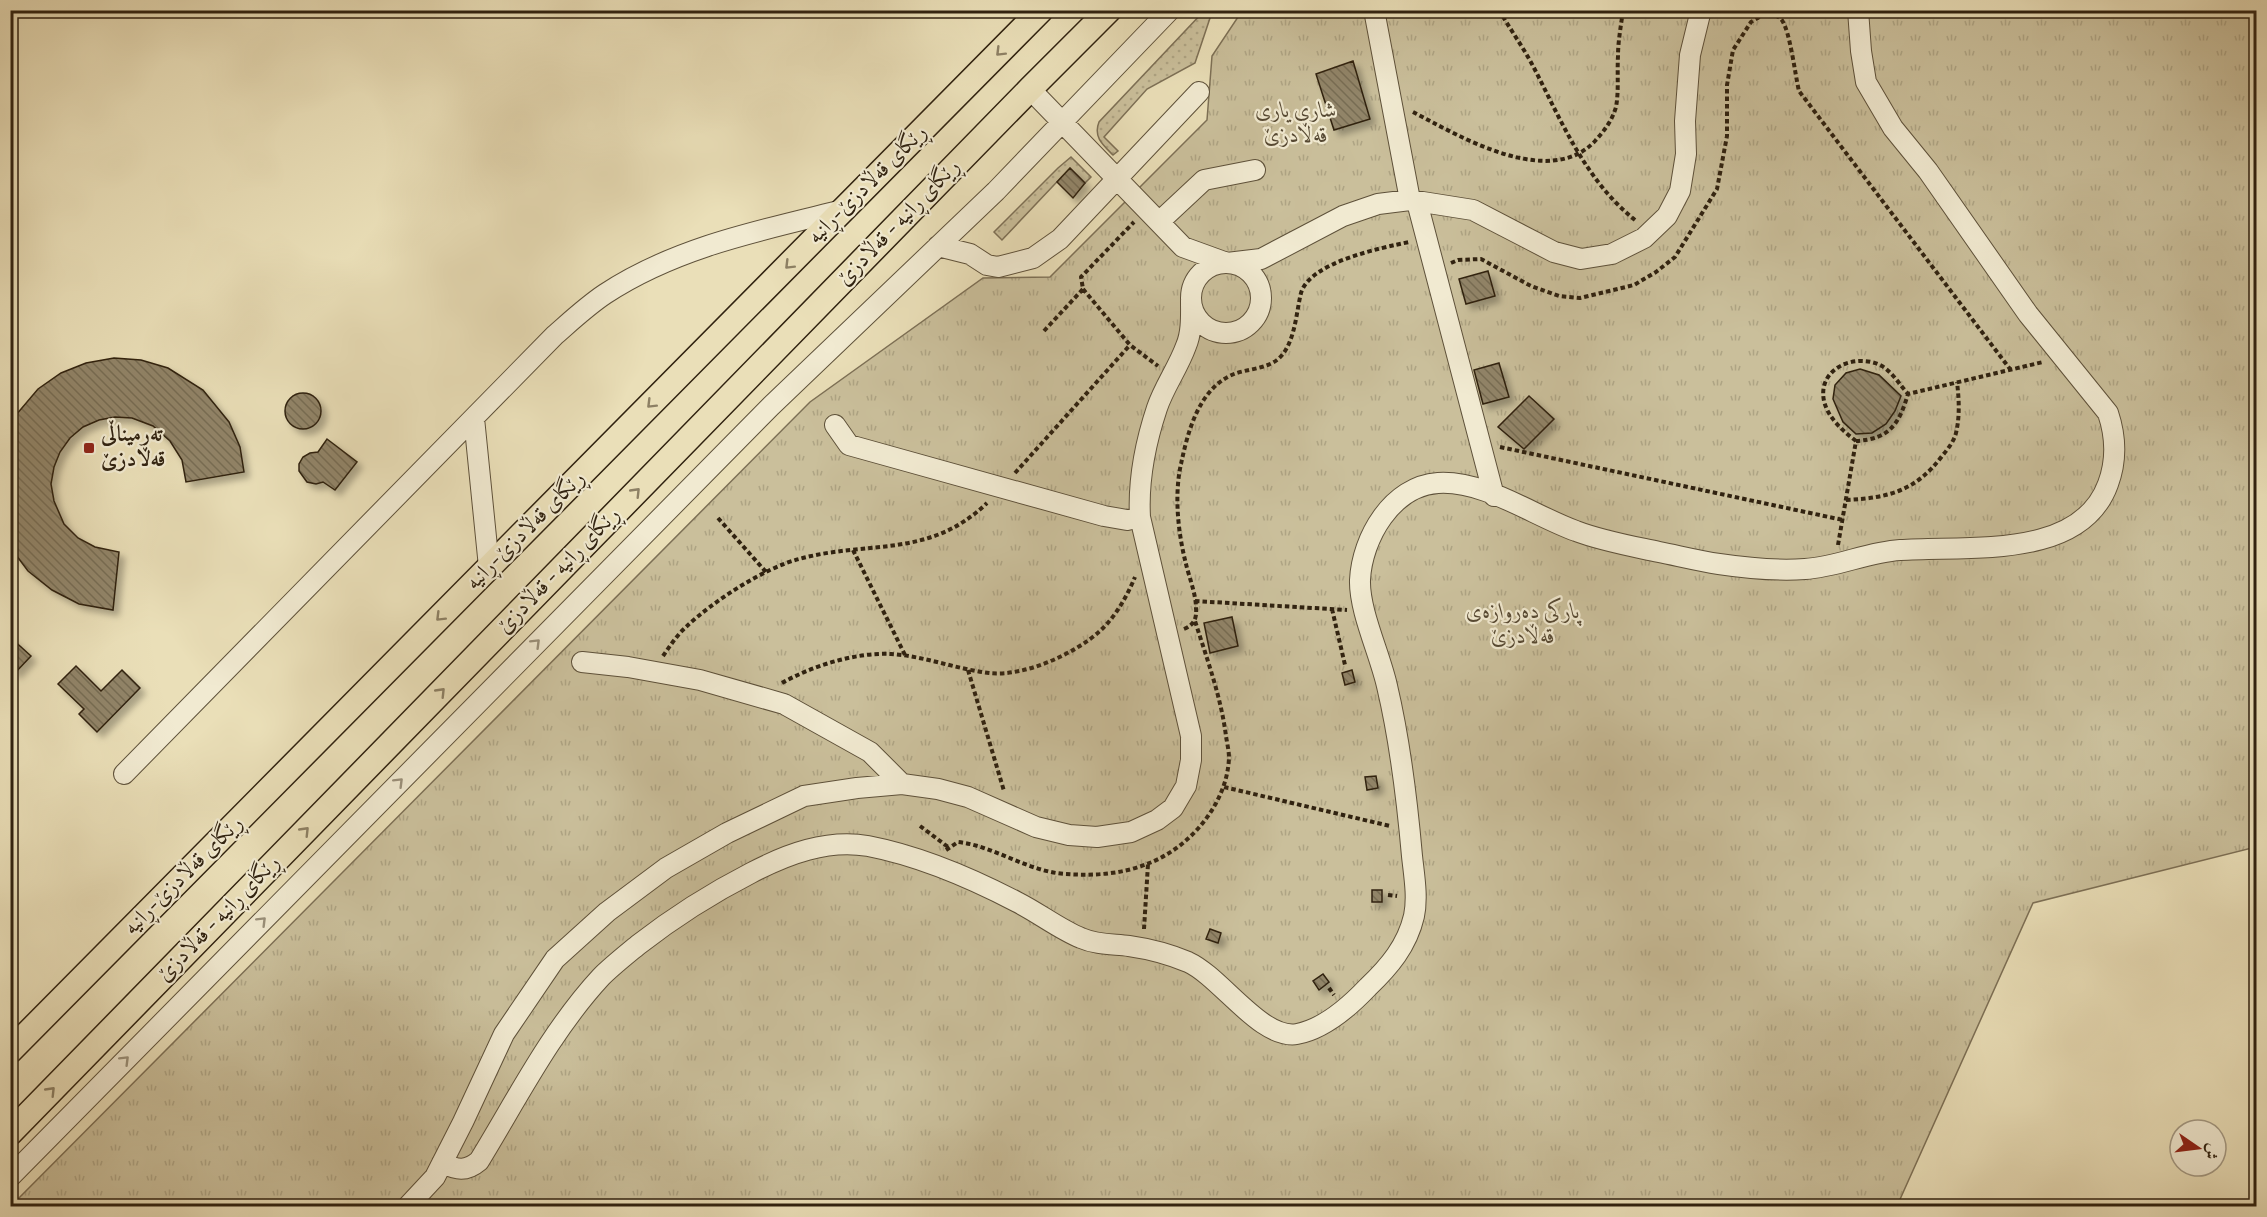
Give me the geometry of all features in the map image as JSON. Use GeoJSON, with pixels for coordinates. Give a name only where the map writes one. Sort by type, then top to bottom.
{"type":"FeatureCollection","features":[{"type":"Feature","properties":{"kind":"main road","name":"ڕێگای قەڵادزێ-ڕانیە"},"geometry":{"type":"LineString","coordinates":[[10,1051],[1041,10]]}},
{"type":"Feature","properties":{"kind":"main road","name":"ڕێگای ڕانیە - قەڵادزێ"},"geometry":{"type":"LineString","coordinates":[[10,1133],[1109,10]]}},
{"type":"Feature","properties":{"kind":"street"},"geometry":{"type":"LineString","coordinates":[[10,1177],[771,406],[996,191],[1170,10]]}},
{"type":"Feature","properties":{"kind":"street"},"geometry":{"type":"LineString","coordinates":[[1374,10],[1391,100],[1414,201],[1427,238],[1494,496]]}},
{"type":"Feature","properties":{"kind":"street"},"geometry":{"type":"LineString","coordinates":[[408,1206],[435,1177],[464,1122],[504,1034],[555,960],[606,912],[666,868],[727,834],[804,796],[902,784],[938,789],[968,797],[1036,827],[1069,835],[1097,837],[1131,832],[1157,820],[1173,808],[1186,786],[1191,760],[1191,736],[1140,517],[1139,489],[1144,454],[1157,407],[1189,334],[1192,295],[1197,279],[1215,264],[1261,259],[1343,216],[1377,204],[1414,201],[1473,210],[1554,252],[1581,259],[1612,254],[1644,238],[1667,216],[1680,191],[1686,154],[1685,121],[1690,55],[1701,10]]}},
{"type":"Feature","properties":{"kind":"street"},"geometry":{"type":"LineString","coordinates":[[442,1163],[462,1170],[471,1168],[479,1161],[538,1062],[575,1010],[603,975],[632,950],[681,912],[715,891],[770,863],[820,846],[865,845],[913,858],[968,877],[1024,905],[1075,936],[1094,943],[1161,952],[1196,965],[1269,1028],[1291,1036],[1328,1021],[1354,1002],[1396,958],[1408,934],[1415,911],[1406,788],[1386,680],[1359,588],[1367,543],[1380,519],[1409,491],[1436,483],[1467,486],[1573,531],[1617,543],[1720,564],[1807,569],[1894,550],[2009,545],[2041,540],[2086,519],[2099,505],[2108,486],[2114,460],[2114,432],[2108,413],[2028,315],[1928,171],[1893,128],[1866,82],[1858,10]]}},
{"type":"Feature","properties":{"kind":"street"},"geometry":{"type":"LineString","coordinates":[[1030,89],[1184,247],[1227,263],[1239,265],[1257,279],[1261,290]]}},
{"type":"Feature","properties":{"kind":"street"},"geometry":{"type":"LineString","coordinates":[[938,246],[970,254],[987,265],[998,267],[1033,258],[1060,239],[1199,92]]}},
{"type":"Feature","properties":{"kind":"street"},"geometry":{"type":"LineString","coordinates":[[1159,222],[1204,180],[1255,170]]}},
{"type":"Feature","properties":{"kind":"street"},"geometry":{"type":"LineString","coordinates":[[124,774],[555,335],[581,313],[640,274],[719,242],[843,210]]}},
{"type":"Feature","properties":{"kind":"street"},"geometry":{"type":"LineString","coordinates":[[1184,247],[1190,265],[1194,312],[1209,328],[1231,333]]}},
{"type":"Feature","properties":{"kind":"street"},"geometry":{"type":"LineString","coordinates":[[1180,359],[1211,339],[1242,330],[1251,323],[1258,314],[1264,277],[1275,253]]}},
{"type":"Feature","properties":{"kind":"street"},"geometry":{"type":"LineString","coordinates":[[474,418],[489,567]]}},
{"type":"Feature","properties":{"kind":"street"},"geometry":{"type":"LineString","coordinates":[[835,425],[849,445],[1104,516],[1127,520],[1140,517]]}},
{"type":"Feature","properties":{"kind":"street"},"geometry":{"type":"LineString","coordinates":[[582,662],[653,671],[700,680],[784,704],[870,752],[902,784]]}},
{"type":"Feature","properties":{"kind":"path"},"geometry":{"type":"LineString","coordinates":[[1499,10],[1532,64],[1578,154],[1617,206],[1635,220]]}},
{"type":"Feature","properties":{"kind":"path"},"geometry":{"type":"LineString","coordinates":[[1391,100],[1485,149],[1510,156],[1545,160],[1566,159],[1586,151],[1606,129],[1616,107],[1618,54],[1623,10]]}},
{"type":"Feature","properties":{"kind":"path"},"geometry":{"type":"LineString","coordinates":[[1435,269],[1458,260],[1481,259],[1531,286],[1559,296],[1580,298],[1634,285],[1656,272],[1675,257],[1717,189],[1727,136],[1727,85],[1733,51],[1751,22],[1768,12],[1781,20],[1790,39],[1793,69],[1799,91],[2010,369]]}},
{"type":"Feature","properties":{"kind":"path"},"geometry":{"type":"LineString","coordinates":[[1134,222],[1081,277],[1083,289],[1130,345],[1159,366]]}},
{"type":"Feature","properties":{"kind":"path"},"geometry":{"type":"LineString","coordinates":[[944,855],[948,847],[958,842],[971,843],[1025,865],[1064,874],[1119,872],[1148,864],[1179,846],[1205,823],[1224,787],[1229,757],[1223,712],[1195,621],[1197,607],[1183,553],[1178,510],[1180,467],[1196,413],[1210,389],[1218,381],[1278,360],[1290,341],[1297,322],[1302,292],[1306,284],[1322,272],[1354,255],[1427,238]]}},
{"type":"Feature","properties":{"kind":"path"},"geometry":{"type":"LineString","coordinates":[[1044,331],[1083,289]]}},
{"type":"Feature","properties":{"kind":"path"},"geometry":{"type":"LineString","coordinates":[[653,671],[685,627],[733,591],[766,572],[798,559],[853,550],[894,547],[931,538],[957,527],[979,511],[1002,488],[1130,345]]}},
{"type":"Feature","properties":{"kind":"path"},"geometry":{"type":"LineString","coordinates":[[1908,394],[2050,360]]}},
{"type":"Feature","properties":{"kind":"path"},"geometry":{"type":"LineString","coordinates":[[1870,361],[1884,368],[1908,394],[1902,414],[1884,435],[1868,440],[1856,441],[1840,428],[1831,417],[1824,401],[1824,387],[1833,371],[1847,362],[1870,361]]}},
{"type":"Feature","properties":{"kind":"path"},"geometry":{"type":"LineString","coordinates":[[1846,500],[1872,499],[1896,493],[1919,482],[1935,466],[1956,434],[1959,405],[1957,382]]}},
{"type":"Feature","properties":{"kind":"path"},"geometry":{"type":"LineString","coordinates":[[1837,552],[1856,441]]}},
{"type":"Feature","properties":{"kind":"path"},"geometry":{"type":"LineString","coordinates":[[1480,443],[1843,520]]}},
{"type":"Feature","properties":{"kind":"path"},"geometry":{"type":"LineString","coordinates":[[718,518],[766,572]]}},
{"type":"Feature","properties":{"kind":"path"},"geometry":{"type":"LineString","coordinates":[[853,550],[905,656]]}},
{"type":"Feature","properties":{"kind":"path"},"geometry":{"type":"LineString","coordinates":[[762,697],[777,685],[802,672],[830,663],[867,656],[888,654],[905,656],[968,670],[1010,674],[1037,666],[1083,644],[1102,629],[1126,597],[1136,573]]}},
{"type":"Feature","properties":{"kind":"path"},"geometry":{"type":"LineString","coordinates":[[1195,601],[1354,610]]}},
{"type":"Feature","properties":{"kind":"path"},"geometry":{"type":"LineString","coordinates":[[1332,609],[1345,666]]}},
{"type":"Feature","properties":{"kind":"path"},"geometry":{"type":"LineString","coordinates":[[1180,630],[1189,627],[1195,621]]}},
{"type":"Feature","properties":{"kind":"path"},"geometry":{"type":"LineString","coordinates":[[968,670],[1005,795]]}},
{"type":"Feature","properties":{"kind":"path"},"geometry":{"type":"LineString","coordinates":[[1224,787],[1398,828]]}},
{"type":"Feature","properties":{"kind":"path"},"geometry":{"type":"LineString","coordinates":[[920,826],[948,847]]}},
{"type":"Feature","properties":{"kind":"path"},"geometry":{"type":"LineString","coordinates":[[1143,937],[1148,864]]}},
{"type":"Feature","properties":{"kind":"green space"},"geometry":{"type":"Polygon","coordinates":[[[1204,11],[1211,15],[1195,63],[1147,89],[1104,137],[1118,151],[1113,155],[1098,136],[1099,122],[1204,11]]]}},
{"type":"Feature","properties":{"kind":"green space","name":"پارکی دەروازەی قەڵادزێ"},"geometry":{"type":"Polygon","coordinates":[[[1242,11],[2256,11],[2256,847],[2033,903],[1897,1206],[11,1206],[810,402],[983,278],[1050,277],[1207,120],[1212,56],[1242,11]]]}},
{"type":"Feature","properties":{"kind":"green space"},"geometry":{"type":"Polygon","coordinates":[[[1071,157],[1091,177],[1085,183],[1070,168],[1002,240],[994,232],[1071,157]]]}},
{"type":"Feature","properties":{"kind":"building"},"geometry":{"type":"Polygon","coordinates":[[[1353,61],[1370,119],[1334,130],[1316,74],[1353,61]]]}},
{"type":"Feature","properties":{"kind":"building"},"geometry":{"type":"Polygon","coordinates":[[[1070,168],[1085,183],[1073,198],[1057,182],[1070,168]]]}},
{"type":"Feature","properties":{"kind":"building"},"geometry":{"type":"Polygon","coordinates":[[[1488,271],[1495,296],[1466,304],[1459,279],[1488,271]]]}},
{"type":"Feature","properties":{"kind":"building"},"geometry":{"type":"Polygon","coordinates":[[[114,358],[141,360],[168,368],[203,390],[229,422],[240,447],[244,472],[186,482],[182,460],[170,441],[153,426],[132,418],[115,417],[99,420],[83,427],[70,438],[60,452],[54,467],[51,484],[54,501],[64,524],[78,538],[95,547],[119,552],[113,610],[79,604],[52,590],[28,571],[10,547],[10,422],[38,389],[61,373],[86,363],[114,358]]]}},
{"type":"Feature","properties":{"kind":"building"},"geometry":{"type":"Polygon","coordinates":[[[1499,363],[1509,397],[1483,404],[1474,370],[1499,363]]]}},
{"type":"Feature","properties":{"kind":"building"},"geometry":{"type":"Polygon","coordinates":[[[1860,369],[1879,375],[1901,396],[1886,424],[1872,433],[1856,434],[1843,422],[1833,399],[1835,385],[1846,373],[1860,369]]]}},
{"type":"Feature","properties":{"kind":"building"},"geometry":{"type":"Polygon","coordinates":[[[303,393],[316,398],[321,411],[316,424],[303,429],[290,424],[285,411],[290,398],[303,393]]]}},
{"type":"Feature","properties":{"kind":"building"},"geometry":{"type":"Polygon","coordinates":[[[1529,396],[1554,419],[1524,449],[1498,427],[1529,396]]]}},
{"type":"Feature","properties":{"kind":"building"},"geometry":{"type":"Polygon","coordinates":[[[327,439],[357,462],[335,490],[323,482],[316,484],[307,482],[299,471],[299,464],[303,457],[318,452],[327,439]]]}},
{"type":"Feature","properties":{"kind":"building"},"geometry":{"type":"Polygon","coordinates":[[[1232,617],[1238,646],[1210,653],[1204,623],[1232,617]]]}},
{"type":"Feature","properties":{"kind":"building"},"geometry":{"type":"Polygon","coordinates":[[[10,637],[31,656],[15,673],[10,668],[10,637]]]}},
{"type":"Feature","properties":{"kind":"building"},"geometry":{"type":"Polygon","coordinates":[[[76,666],[101,691],[122,670],[140,688],[97,732],[79,714],[84,709],[58,684],[76,666]]]}},
{"type":"Feature","properties":{"kind":"building"},"geometry":{"type":"Polygon","coordinates":[[[1352,670],[1355,682],[1345,685],[1342,673],[1352,670]]]}},
{"type":"Feature","properties":{"kind":"building"},"geometry":{"type":"Polygon","coordinates":[[[1376,776],[1378,788],[1367,790],[1365,777],[1376,776]]]}},
{"type":"Feature","properties":{"kind":"building"},"geometry":{"type":"Polygon","coordinates":[[[1372,890],[1382,890],[1382,902],[1372,902],[1372,890]]]}},
{"type":"Feature","properties":{"kind":"building"},"geometry":{"type":"Polygon","coordinates":[[[1210,929],[1221,933],[1218,943],[1206,939],[1210,929]]]}},
{"type":"Feature","properties":{"kind":"building"},"geometry":{"type":"Polygon","coordinates":[[[1323,974],[1329,982],[1319,990],[1313,981],[1323,974]]]}},
{"type":"Feature","properties":{"kind":"place","name":"تەرمیناڵی قەڵادزێ"},"geometry":{"type":"Point","coordinates":[89,448]}},
{"type":"Feature","properties":{"kind":"park label","name":"شاری یاری قەڵادزێ"},"geometry":{"type":"Point","coordinates":[1296,124]}}]}
